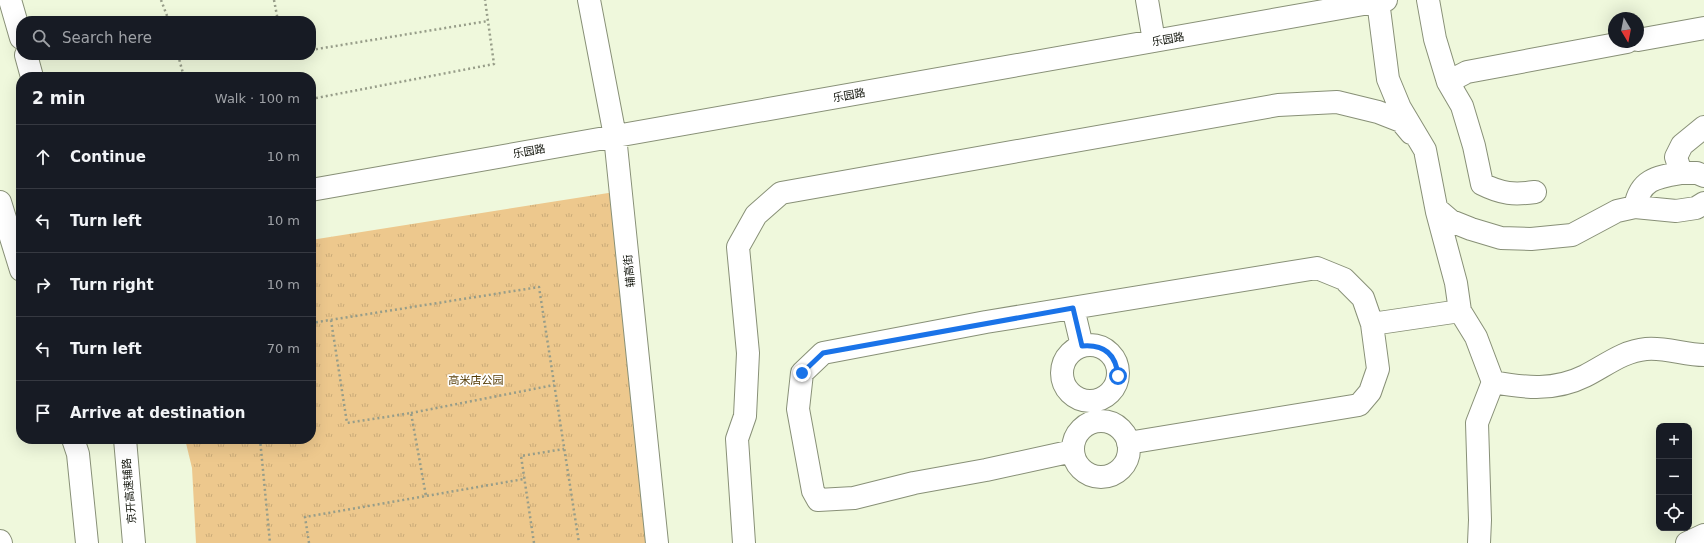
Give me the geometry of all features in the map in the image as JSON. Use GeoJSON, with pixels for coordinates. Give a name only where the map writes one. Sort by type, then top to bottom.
{"type":"FeatureCollection","features":[{"type":"Feature","properties":{"kind":"main road"},"geometry":{"type":"LineString","coordinates":[[10,0],[16,21]]}},
{"type":"Feature","properties":{"kind":"main road","name":"辅高街"},"geometry":{"type":"LineString","coordinates":[[589,0],[615,136],[657,543]]}},
{"type":"Feature","properties":{"kind":"main road"},"geometry":{"type":"LineString","coordinates":[[1147,0],[1154,41]]}},
{"type":"Feature","properties":{"kind":"main road"},"geometry":{"type":"LineString","coordinates":[[1428,0],[1435,39],[1448,82],[1462,106],[1474,146],[1482,184],[1497,192],[1519,194],[1535,192]]}},
{"type":"Feature","properties":{"kind":"main road"},"geometry":{"type":"LineString","coordinates":[[1382,1],[1388,80],[1400,108],[1425,150],[1437,208],[1456,283],[1460,310],[1476,337],[1493,382],[1477,423],[1480,520],[1479,543]]}},
{"type":"Feature","properties":{"kind":"main road","name":"乐园路"},"geometry":{"type":"LineString","coordinates":[[316,189],[1382,1]]}},
{"type":"Feature","properties":{"kind":"main road"},"geometry":{"type":"LineString","coordinates":[[1644,39],[1704,28]]}},
{"type":"Feature","properties":{"kind":"main road"},"geometry":{"type":"LineString","coordinates":[[1448,82],[1467,72],[1608,46]]}},
{"type":"Feature","properties":{"kind":"main road"},"geometry":{"type":"LineString","coordinates":[[27,60],[31,72]]}},
{"type":"Feature","properties":{"kind":"main road"},"geometry":{"type":"LineString","coordinates":[[744,543],[737,439],[745,416],[748,353],[738,247],[756,214],[780,193],[1278,105],[1337,102],[1378,112],[1401,121],[1425,150]]}},
{"type":"Feature","properties":{"kind":"main road"},"geometry":{"type":"LineString","coordinates":[[1681,174],[1676,157],[1682,145],[1704,127]]}},
{"type":"Feature","properties":{"kind":"main road"},"geometry":{"type":"LineString","coordinates":[[1635,207],[1637,195],[1644,185],[1654,178],[1697,173],[1704,176]]}},
{"type":"Feature","properties":{"kind":"main road"},"geometry":{"type":"LineString","coordinates":[[0,202],[16,254]]}},
{"type":"Feature","properties":{"kind":"main road"},"geometry":{"type":"LineString","coordinates":[[1437,208],[1451,221],[1471,229],[1501,238],[1531,239],[1572,235],[1617,211],[1639,206],[1676,211],[1696,208],[1704,203]]}},
{"type":"Feature","properties":{"kind":"main road"},"geometry":{"type":"LineString","coordinates":[[1073,451],[986,470],[914,483],[854,498],[818,500],[813,491],[798,409],[802,373],[823,353],[1073,308],[1317,268],[1344,279],[1363,298],[1372,324],[1378,370],[1370,392],[1359,405],[1128,443]]}},
{"type":"Feature","properties":{"kind":"main road"},"geometry":{"type":"LineString","coordinates":[[1073,308],[1082,346]]}},
{"type":"Feature","properties":{"kind":"main road"},"geometry":{"type":"LineString","coordinates":[[1372,324],[1460,310]]}},
{"type":"Feature","properties":{"kind":"main road"},"geometry":{"type":"LineString","coordinates":[[1082,346],[1073,351],[1066,358],[1062,366],[1064,385],[1069,392],[1077,398],[1085,401],[1097,411],[1112,423],[1119,428],[1125,434],[1128,443],[1129,452],[1124,464],[1115,473],[1106,477],[1097,477],[1088,474],[1080,468],[1075,460],[1073,451],[1074,442],[1078,433],[1089,424],[1097,411],[1103,398],[1111,392],[1116,384],[1118,376],[1117,367],[1114,359],[1108,352],[1100,347],[1091,345],[1082,346]]}},
{"type":"Feature","properties":{"kind":"main road"},"geometry":{"type":"LineString","coordinates":[[1493,382],[1520,387],[1563,384],[1585,376],[1624,355],[1646,349],[1704,355]]}},
{"type":"Feature","properties":{"kind":"main road"},"geometry":{"type":"LineString","coordinates":[[75,444],[78,454],[87,543]]}},
{"type":"Feature","properties":{"kind":"main road","name":"京开高速辅路"},"geometry":{"type":"LineString","coordinates":[[125,444],[134,543]]}},
{"type":"Feature","properties":{"kind":"main road"},"geometry":{"type":"LineString","coordinates":[[1687,543],[1704,535]]}},
{"type":"Feature","properties":{"kind":"path"},"geometry":{"type":"LineString","coordinates":[[161,0],[167,16]]}},
{"type":"Feature","properties":{"kind":"path"},"geometry":{"type":"LineString","coordinates":[[274,0],[277,16]]}},
{"type":"Feature","properties":{"kind":"path"},"geometry":{"type":"LineString","coordinates":[[316,98],[494,64],[485,0]]}},
{"type":"Feature","properties":{"kind":"path"},"geometry":{"type":"LineString","coordinates":[[316,49],[488,21]]}},
{"type":"Feature","properties":{"kind":"path"},"geometry":{"type":"LineString","coordinates":[[179,60],[183,72]]}},
{"type":"Feature","properties":{"kind":"path"},"geometry":{"type":"LineString","coordinates":[[316,322],[539,287],[579,543]]}},
{"type":"Feature","properties":{"kind":"path"},"geometry":{"type":"LineString","coordinates":[[331,320],[347,423],[554,385]]}},
{"type":"Feature","properties":{"kind":"path"},"geometry":{"type":"LineString","coordinates":[[411,412],[426,496]]}},
{"type":"Feature","properties":{"kind":"path"},"geometry":{"type":"LineString","coordinates":[[260,444],[270,543]]}},
{"type":"Feature","properties":{"kind":"path"},"geometry":{"type":"LineString","coordinates":[[534,543],[521,456],[564,449]]}},
{"type":"Feature","properties":{"kind":"path"},"geometry":{"type":"LineString","coordinates":[[309,543],[305,517],[524,479]]}},
{"type":"Feature","properties":{"kind":"green space","name":"高米店公园"},"geometry":{"type":"Polygon","coordinates":[[[621,191],[657,543],[196,543],[192,468],[186,444],[316,444],[316,239],[621,191]]]}},
{"type":"Feature","properties":{"kind":"route"},"geometry":{"type":"LineString","coordinates":[[802,373],[823,353],[986,322],[1073,308],[1082,346],[1091,345],[1100,347],[1108,352],[1114,359],[1118,376]]}}]}
